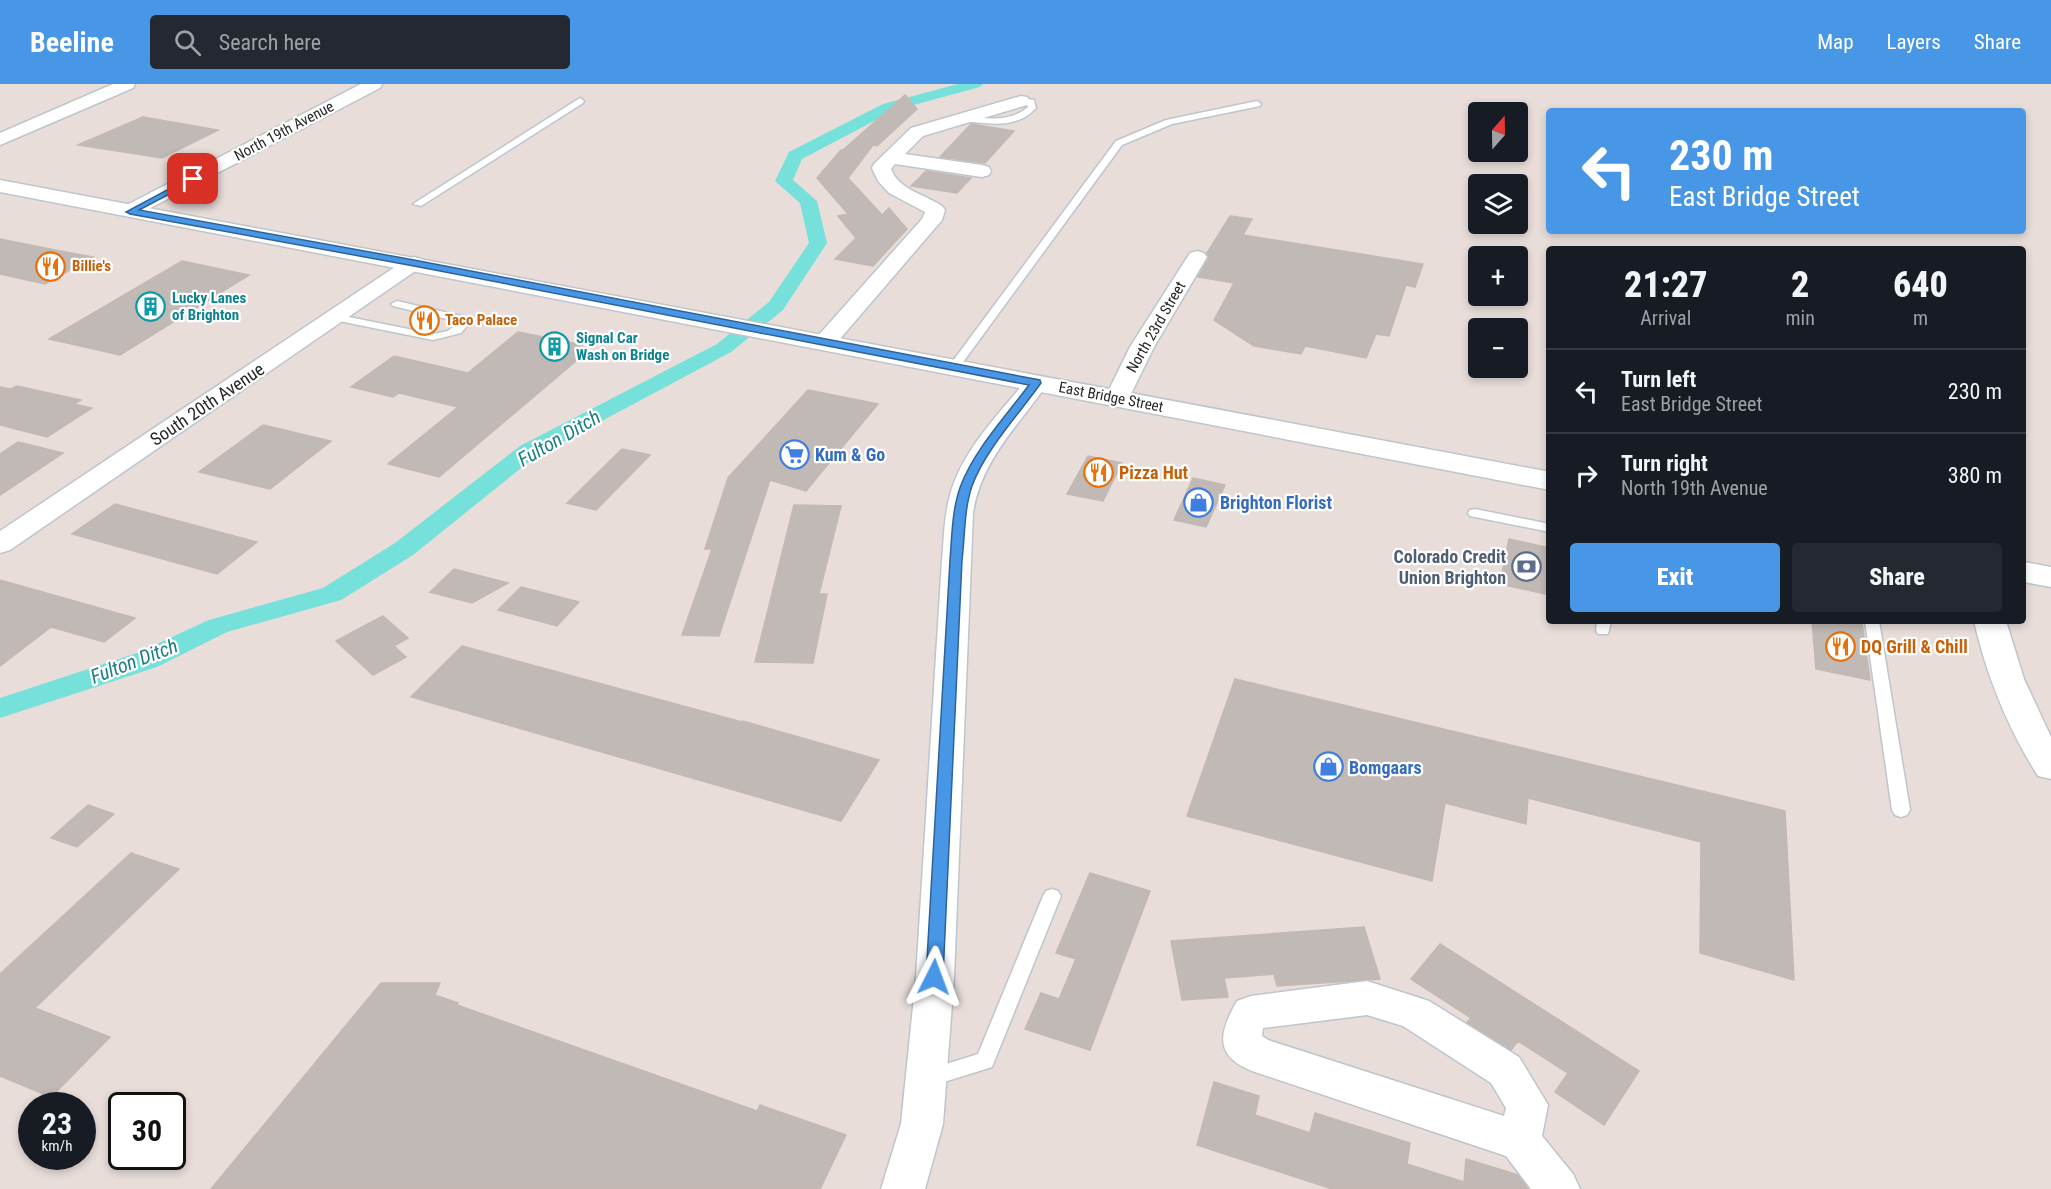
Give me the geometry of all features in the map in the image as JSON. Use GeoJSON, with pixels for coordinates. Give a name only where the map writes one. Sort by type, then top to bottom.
{"type":"FeatureCollection","features":[{"type":"Feature","properties":{"kind":"main road","name":"East Bridge Street"},"geometry":{"type":"LineString","coordinates":[[0,186],[1546,480]]}},
{"type":"Feature","properties":{"kind":"main road"},"geometry":{"type":"LineString","coordinates":[[2026,572],[2051,578]]}},
{"type":"Feature","properties":{"kind":"main road"},"geometry":{"type":"LineString","coordinates":[[1991,624],[2007,684],[2021,715],[2051,766]]}},
{"type":"Feature","properties":{"kind":"street"},"geometry":{"type":"LineString","coordinates":[[0,140],[127,84]]}},
{"type":"Feature","properties":{"kind":"street","name":"North 19th Avenue"},"geometry":{"type":"LineString","coordinates":[[130,212],[374,84]]}},
{"type":"Feature","properties":{"kind":"street"},"geometry":{"type":"LineString","coordinates":[[825,342],[932,220],[935,210],[925,202],[897,191],[884,180],[881,168],[917,132],[1021,101]]}},
{"type":"Feature","properties":{"kind":"street"},"geometry":{"type":"LineString","coordinates":[[892,158],[982,171]]}},
{"type":"Feature","properties":{"kind":"street","name":"North 23rd Street"},"geometry":{"type":"LineString","coordinates":[[1117,398],[1142,347],[1197,257]]}},
{"type":"Feature","properties":{"kind":"street","name":"South 20th Avenue"},"geometry":{"type":"LineString","coordinates":[[0,544],[414,263]]}},
{"type":"Feature","properties":{"kind":"street"},"geometry":{"type":"LineString","coordinates":[[903,1189],[922,1124],[926,1079],[934,977],[956,560],[961,509],[966,487],[977,464],[1036,383]]}},
{"type":"Feature","properties":{"kind":"street"},"geometry":{"type":"LineString","coordinates":[[1520,1141],[1527,1105],[1505,1070],[1415,1013],[1367,998],[1251,1013],[1243,1027],[1242,1043],[1255,1054],[1396,1098],[1520,1141],[1558,1189]]}},
{"type":"Feature","properties":{"kind":"lane"},"geometry":{"type":"LineString","coordinates":[[418,204],[580,101]]}},
{"type":"Feature","properties":{"kind":"lane"},"geometry":{"type":"LineString","coordinates":[[954,367],[1119,143],[1170,120],[1257,104]]}},
{"type":"Feature","properties":{"kind":"lane"},"geometry":{"type":"LineString","coordinates":[[334,317],[433,337],[443,337],[454,333],[465,324],[466,320],[397,304]]}},
{"type":"Feature","properties":{"kind":"lane"},"geometry":{"type":"LineString","coordinates":[[1475,513],[1546,527]]}},
{"type":"Feature","properties":{"kind":"lane"},"geometry":{"type":"LineString","coordinates":[[1872,624],[1901,810]]}},
{"type":"Feature","properties":{"kind":"lane"},"geometry":{"type":"LineString","coordinates":[[926,1079],[985,1061],[1052,896]]}},
{"type":"Feature","properties":{"kind":"building"},"geometry":{"type":"Polygon","coordinates":[[[905,95],[917,109],[877,146],[873,145],[848,178],[882,215],[889,208],[907,229],[873,266],[835,259],[856,238],[838,216],[848,214],[817,178],[841,150],[905,95]]]}},
{"type":"Feature","properties":{"kind":"building"},"geometry":{"type":"Polygon","coordinates":[[[143,117],[218,130],[162,158],[78,145],[143,117]]]}},
{"type":"Feature","properties":{"kind":"building"},"geometry":{"type":"Polygon","coordinates":[[[971,124],[1014,131],[985,163],[940,157],[971,124]]]}},
{"type":"Feature","properties":{"kind":"building"},"geometry":{"type":"Polygon","coordinates":[[[926,171],[971,178],[957,193],[911,186],[926,171]]]}},
{"type":"Feature","properties":{"kind":"building"},"geometry":{"type":"Polygon","coordinates":[[[1230,216],[1252,219],[1243,235],[1423,264],[1415,287],[1406,285],[1389,336],[1376,334],[1366,358],[1305,346],[1301,354],[1254,346],[1214,320],[1234,283],[1198,277],[1209,258],[1207,253],[1230,216]]]}},
{"type":"Feature","properties":{"kind":"building"},"geometry":{"type":"Polygon","coordinates":[[[0,239],[93,257],[45,284],[0,274],[0,239]]]}},
{"type":"Feature","properties":{"kind":"building","name":"Lucky Lanes of Brighton"},"geometry":{"type":"Polygon","coordinates":[[[182,261],[249,275],[120,355],[49,339],[182,261]]]}},
{"type":"Feature","properties":{"kind":"building"},"geometry":{"type":"Polygon","coordinates":[[[518,332],[583,345],[574,354],[583,355],[439,477],[388,464],[458,407],[399,393],[393,397],[351,387],[394,356],[468,373],[518,332]]]}},
{"type":"Feature","properties":{"kind":"building"},"geometry":{"type":"Polygon","coordinates":[[[17,386],[81,400],[74,404],[92,408],[47,437],[0,425],[0,387],[11,389],[17,386]]]}},
{"type":"Feature","properties":{"kind":"building"},"geometry":{"type":"Polygon","coordinates":[[[808,390],[878,404],[806,491],[770,480],[719,636],[682,635],[712,549],[705,549],[728,478],[808,390]]]}},
{"type":"Feature","properties":{"kind":"building"},"geometry":{"type":"Polygon","coordinates":[[[263,425],[331,441],[270,489],[199,472],[263,425]]]}},
{"type":"Feature","properties":{"kind":"building"},"geometry":{"type":"Polygon","coordinates":[[[18,442],[63,453],[0,495],[0,454],[18,442]]]}},
{"type":"Feature","properties":{"kind":"building"},"geometry":{"type":"Polygon","coordinates":[[[622,449],[650,455],[596,510],[567,503],[622,449]]]}},
{"type":"Feature","properties":{"kind":"building","name":"Pizza Hut"},"geometry":{"type":"Polygon","coordinates":[[[1088,456],[1122,463],[1103,501],[1067,494],[1088,456]]]}},
{"type":"Feature","properties":{"kind":"building","name":"Brighton Florist"},"geometry":{"type":"Polygon","coordinates":[[[1193,478],[1225,485],[1206,527],[1174,520],[1193,478]]]}},
{"type":"Feature","properties":{"kind":"building"},"geometry":{"type":"Polygon","coordinates":[[[115,504],[257,542],[217,574],[72,534],[115,504]]]}},
{"type":"Feature","properties":{"kind":"building"},"geometry":{"type":"Polygon","coordinates":[[[794,505],[841,506],[819,594],[827,594],[813,663],[755,662],[794,505]]]}},
{"type":"Feature","properties":{"kind":"building","name":"Colorado Credit Union Brighton"},"geometry":{"type":"Polygon","coordinates":[[[1509,539],[1546,547],[1546,594],[1500,584],[1509,539]]]}},
{"type":"Feature","properties":{"kind":"building"},"geometry":{"type":"Polygon","coordinates":[[[454,569],[508,583],[472,603],[430,592],[454,569]]]}},
{"type":"Feature","properties":{"kind":"building"},"geometry":{"type":"Polygon","coordinates":[[[0,580],[135,618],[104,642],[51,627],[0,666],[0,580]]]}},
{"type":"Feature","properties":{"kind":"building"},"geometry":{"type":"Polygon","coordinates":[[[521,587],[579,602],[557,626],[498,610],[521,587]]]}},
{"type":"Feature","properties":{"kind":"building"},"geometry":{"type":"Polygon","coordinates":[[[383,616],[408,638],[394,646],[406,657],[373,675],[336,641],[383,616]]]}},
{"type":"Feature","properties":{"kind":"building","name":"DQ Grill & Chill"},"geometry":{"type":"Polygon","coordinates":[[[1812,624],[1862,624],[1870,680],[1816,669],[1812,624]]]}},
{"type":"Feature","properties":{"kind":"building"},"geometry":{"type":"Polygon","coordinates":[[[462,646],[879,760],[841,821],[411,697],[462,646]]]}},
{"type":"Feature","properties":{"kind":"building"},"geometry":{"type":"Polygon","coordinates":[[[1235,679],[1785,811],[1794,980],[1700,953],[1701,842],[1528,798],[1526,824],[1445,803],[1432,881],[1187,816],[1235,679]]]}},
{"type":"Feature","properties":{"kind":"building"},"geometry":{"type":"Polygon","coordinates":[[[88,805],[114,814],[77,847],[51,838],[88,805]]]}},
{"type":"Feature","properties":{"kind":"building"},"geometry":{"type":"Polygon","coordinates":[[[131,853],[179,869],[35,1008],[110,1037],[56,1092],[39,1092],[0,1076],[0,974],[131,853]]]}},
{"type":"Feature","properties":{"kind":"building"},"geometry":{"type":"Polygon","coordinates":[[[1090,873],[1150,891],[1090,1050],[1025,1029],[1041,993],[1059,999],[1076,959],[1056,953],[1090,873]]]}},
{"type":"Feature","properties":{"kind":"building"},"geometry":{"type":"Polygon","coordinates":[[[1364,927],[1380,979],[1277,986],[1274,974],[1224,978],[1228,997],[1182,1000],[1171,941],[1364,927]]]}},
{"type":"Feature","properties":{"kind":"building"},"geometry":{"type":"Polygon","coordinates":[[[1440,944],[1639,1071],[1604,1125],[1555,1092],[1568,1073],[1518,1041],[1511,1050],[1467,1022],[1471,1018],[1411,979],[1440,944]]]}},
{"type":"Feature","properties":{"kind":"building"},"geometry":{"type":"Polygon","coordinates":[[[381,983],[440,983],[435,995],[458,1003],[457,1005],[757,1111],[760,1105],[846,1135],[820,1189],[211,1189],[381,983]]]}},
{"type":"Feature","properties":{"kind":"building"},"geometry":{"type":"Polygon","coordinates":[[[1214,1082],[1259,1096],[1255,1115],[1310,1133],[1315,1113],[1410,1143],[1407,1164],[1464,1182],[1466,1159],[1518,1175],[1528,1189],[1332,1189],[1197,1145],[1214,1082]]]}},
{"type":"Feature","properties":{"kind":"waterway","name":"Fulton Ditch"},"geometry":{"type":"LineString","coordinates":[[0,708],[147,660],[218,626],[332,594],[404,549],[528,451],[724,348],[776,306],[818,243],[808,201],[784,181],[795,156],[889,107],[975,84]]}},
{"type":"Feature","properties":{"kind":"place","name":"Billie's"},"geometry":{"type":"Point","coordinates":[51,266]}},
{"type":"Feature","properties":{"kind":"place","name":"Lucky Lanes of Brighton"},"geometry":{"type":"Point","coordinates":[151,307]}},
{"type":"Feature","properties":{"kind":"place","name":"Taco Palace"},"geometry":{"type":"Point","coordinates":[424,320]}},
{"type":"Feature","properties":{"kind":"place","name":"Signal Car Wash on Bridge"},"geometry":{"type":"Point","coordinates":[555,347]}},
{"type":"Feature","properties":{"kind":"place","name":"Kum & Go"},"geometry":{"type":"Point","coordinates":[794,454]}},
{"type":"Feature","properties":{"kind":"place","name":"Pizza Hut"},"geometry":{"type":"Point","coordinates":[1098,472]}},
{"type":"Feature","properties":{"kind":"place","name":"Brighton Florist"},"geometry":{"type":"Point","coordinates":[1199,502]}},
{"type":"Feature","properties":{"kind":"place","name":"Colorado Credit Union Brighton"},"geometry":{"type":"Point","coordinates":[1527,566]}},
{"type":"Feature","properties":{"kind":"place","name":"DQ Grill & Chill"},"geometry":{"type":"Point","coordinates":[1840,646]}},
{"type":"Feature","properties":{"kind":"place","name":"Bomgaars"},"geometry":{"type":"Point","coordinates":[1328,767]}},
{"type":"Feature","properties":{"kind":"route"},"geometry":{"type":"LineString","coordinates":[[193,179],[130,212],[414,263],[1036,383],[977,464],[966,487],[961,509],[956,560],[934,977]]}}]}
